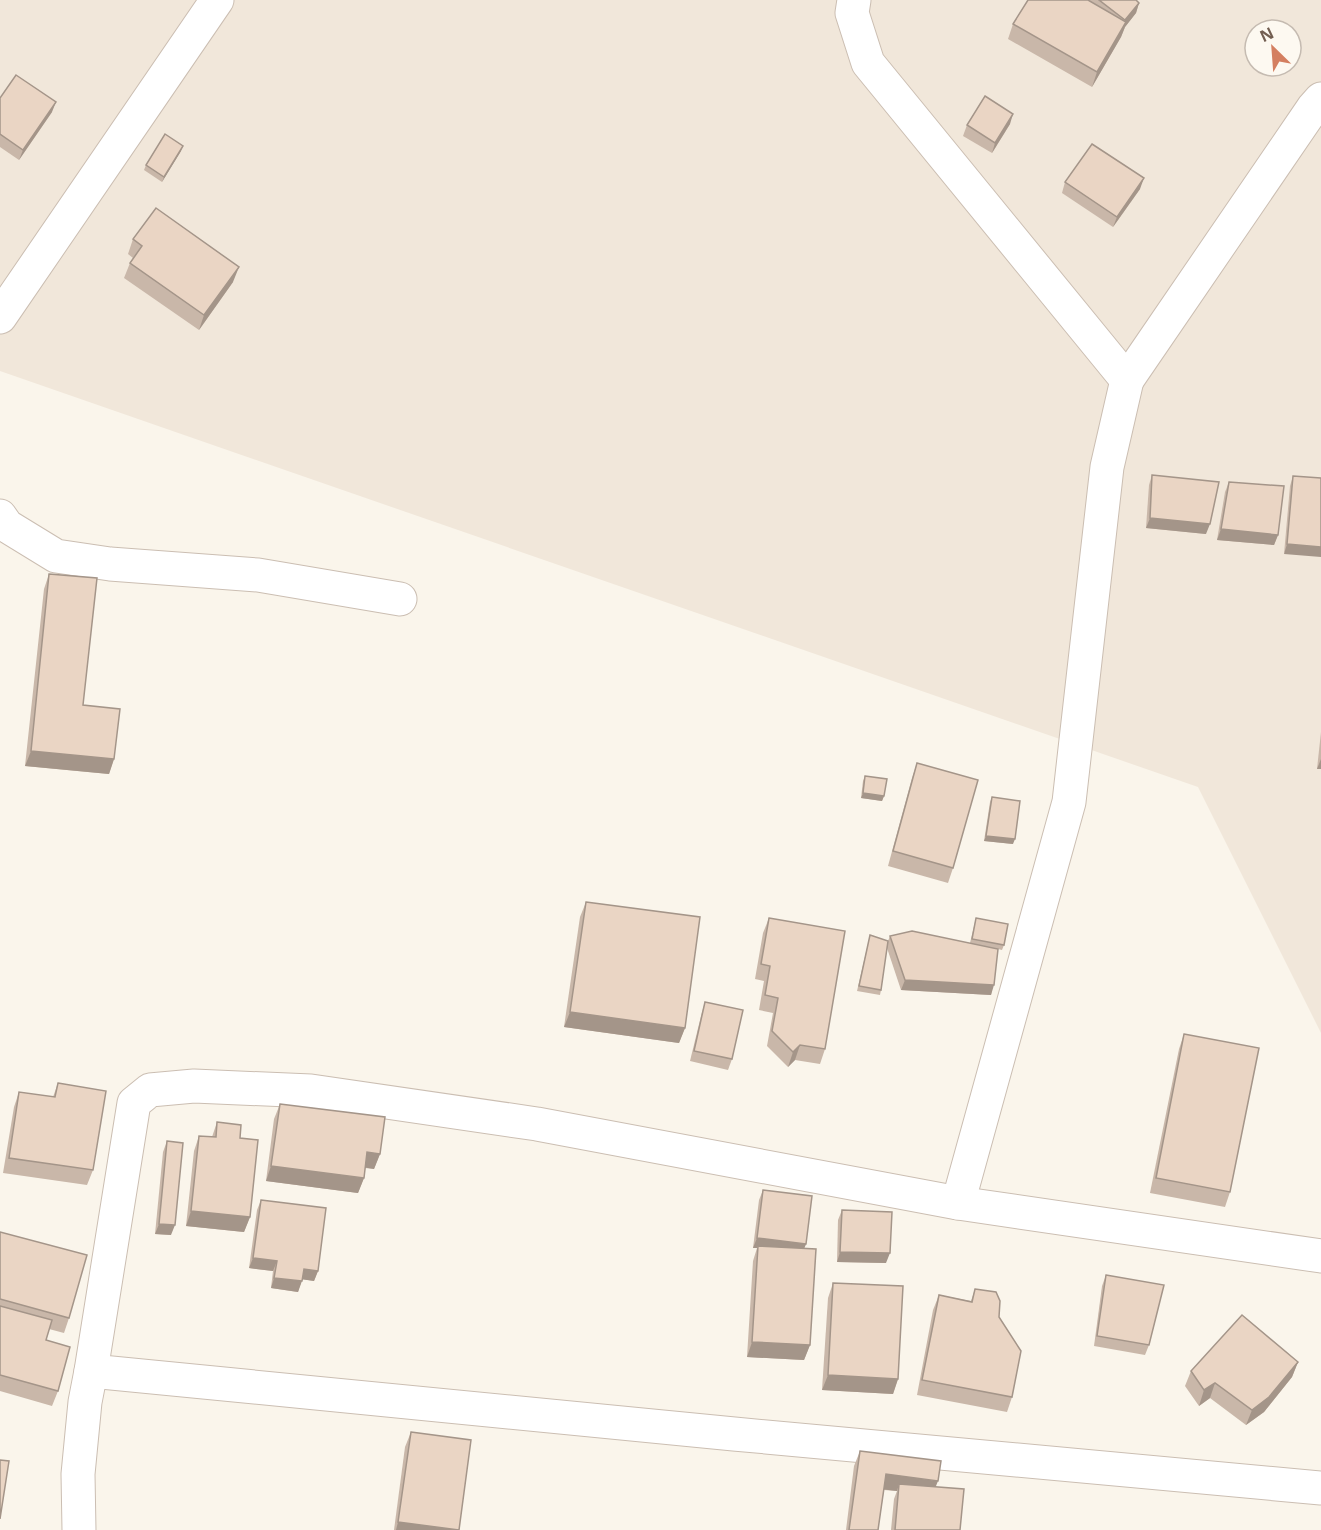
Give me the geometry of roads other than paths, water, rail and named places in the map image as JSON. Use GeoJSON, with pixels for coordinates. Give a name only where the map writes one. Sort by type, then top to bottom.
{"type":"FeatureCollection","features":[{"type":"Feature","properties":{"kind":"street"},"geometry":{"type":"LineString","coordinates":[[0,317],[218,0]]}},
{"type":"Feature","properties":{"kind":"street"},"geometry":{"type":"LineString","coordinates":[[854,0],[852,13],[868,63],[1127,380]]}},
{"type":"Feature","properties":{"kind":"street"},"geometry":{"type":"LineString","coordinates":[[958,1203],[1069,802],[1107,467],[1127,380],[1321,99]]}},
{"type":"Feature","properties":{"kind":"street"},"geometry":{"type":"LineString","coordinates":[[0,516],[7,526],[56,556],[110,564],[258,575],[400,599]]}},
{"type":"Feature","properties":{"kind":"street"},"geometry":{"type":"LineString","coordinates":[[80,1530],[78,1474],[85,1402],[134,1103],[150,1090],[194,1086],[310,1091],[537,1124],[958,1203],[1321,1256]]}},
{"type":"Feature","properties":{"kind":"street"},"geometry":{"type":"LineString","coordinates":[[91,1371],[722,1433],[1321,1488]]}}]}
